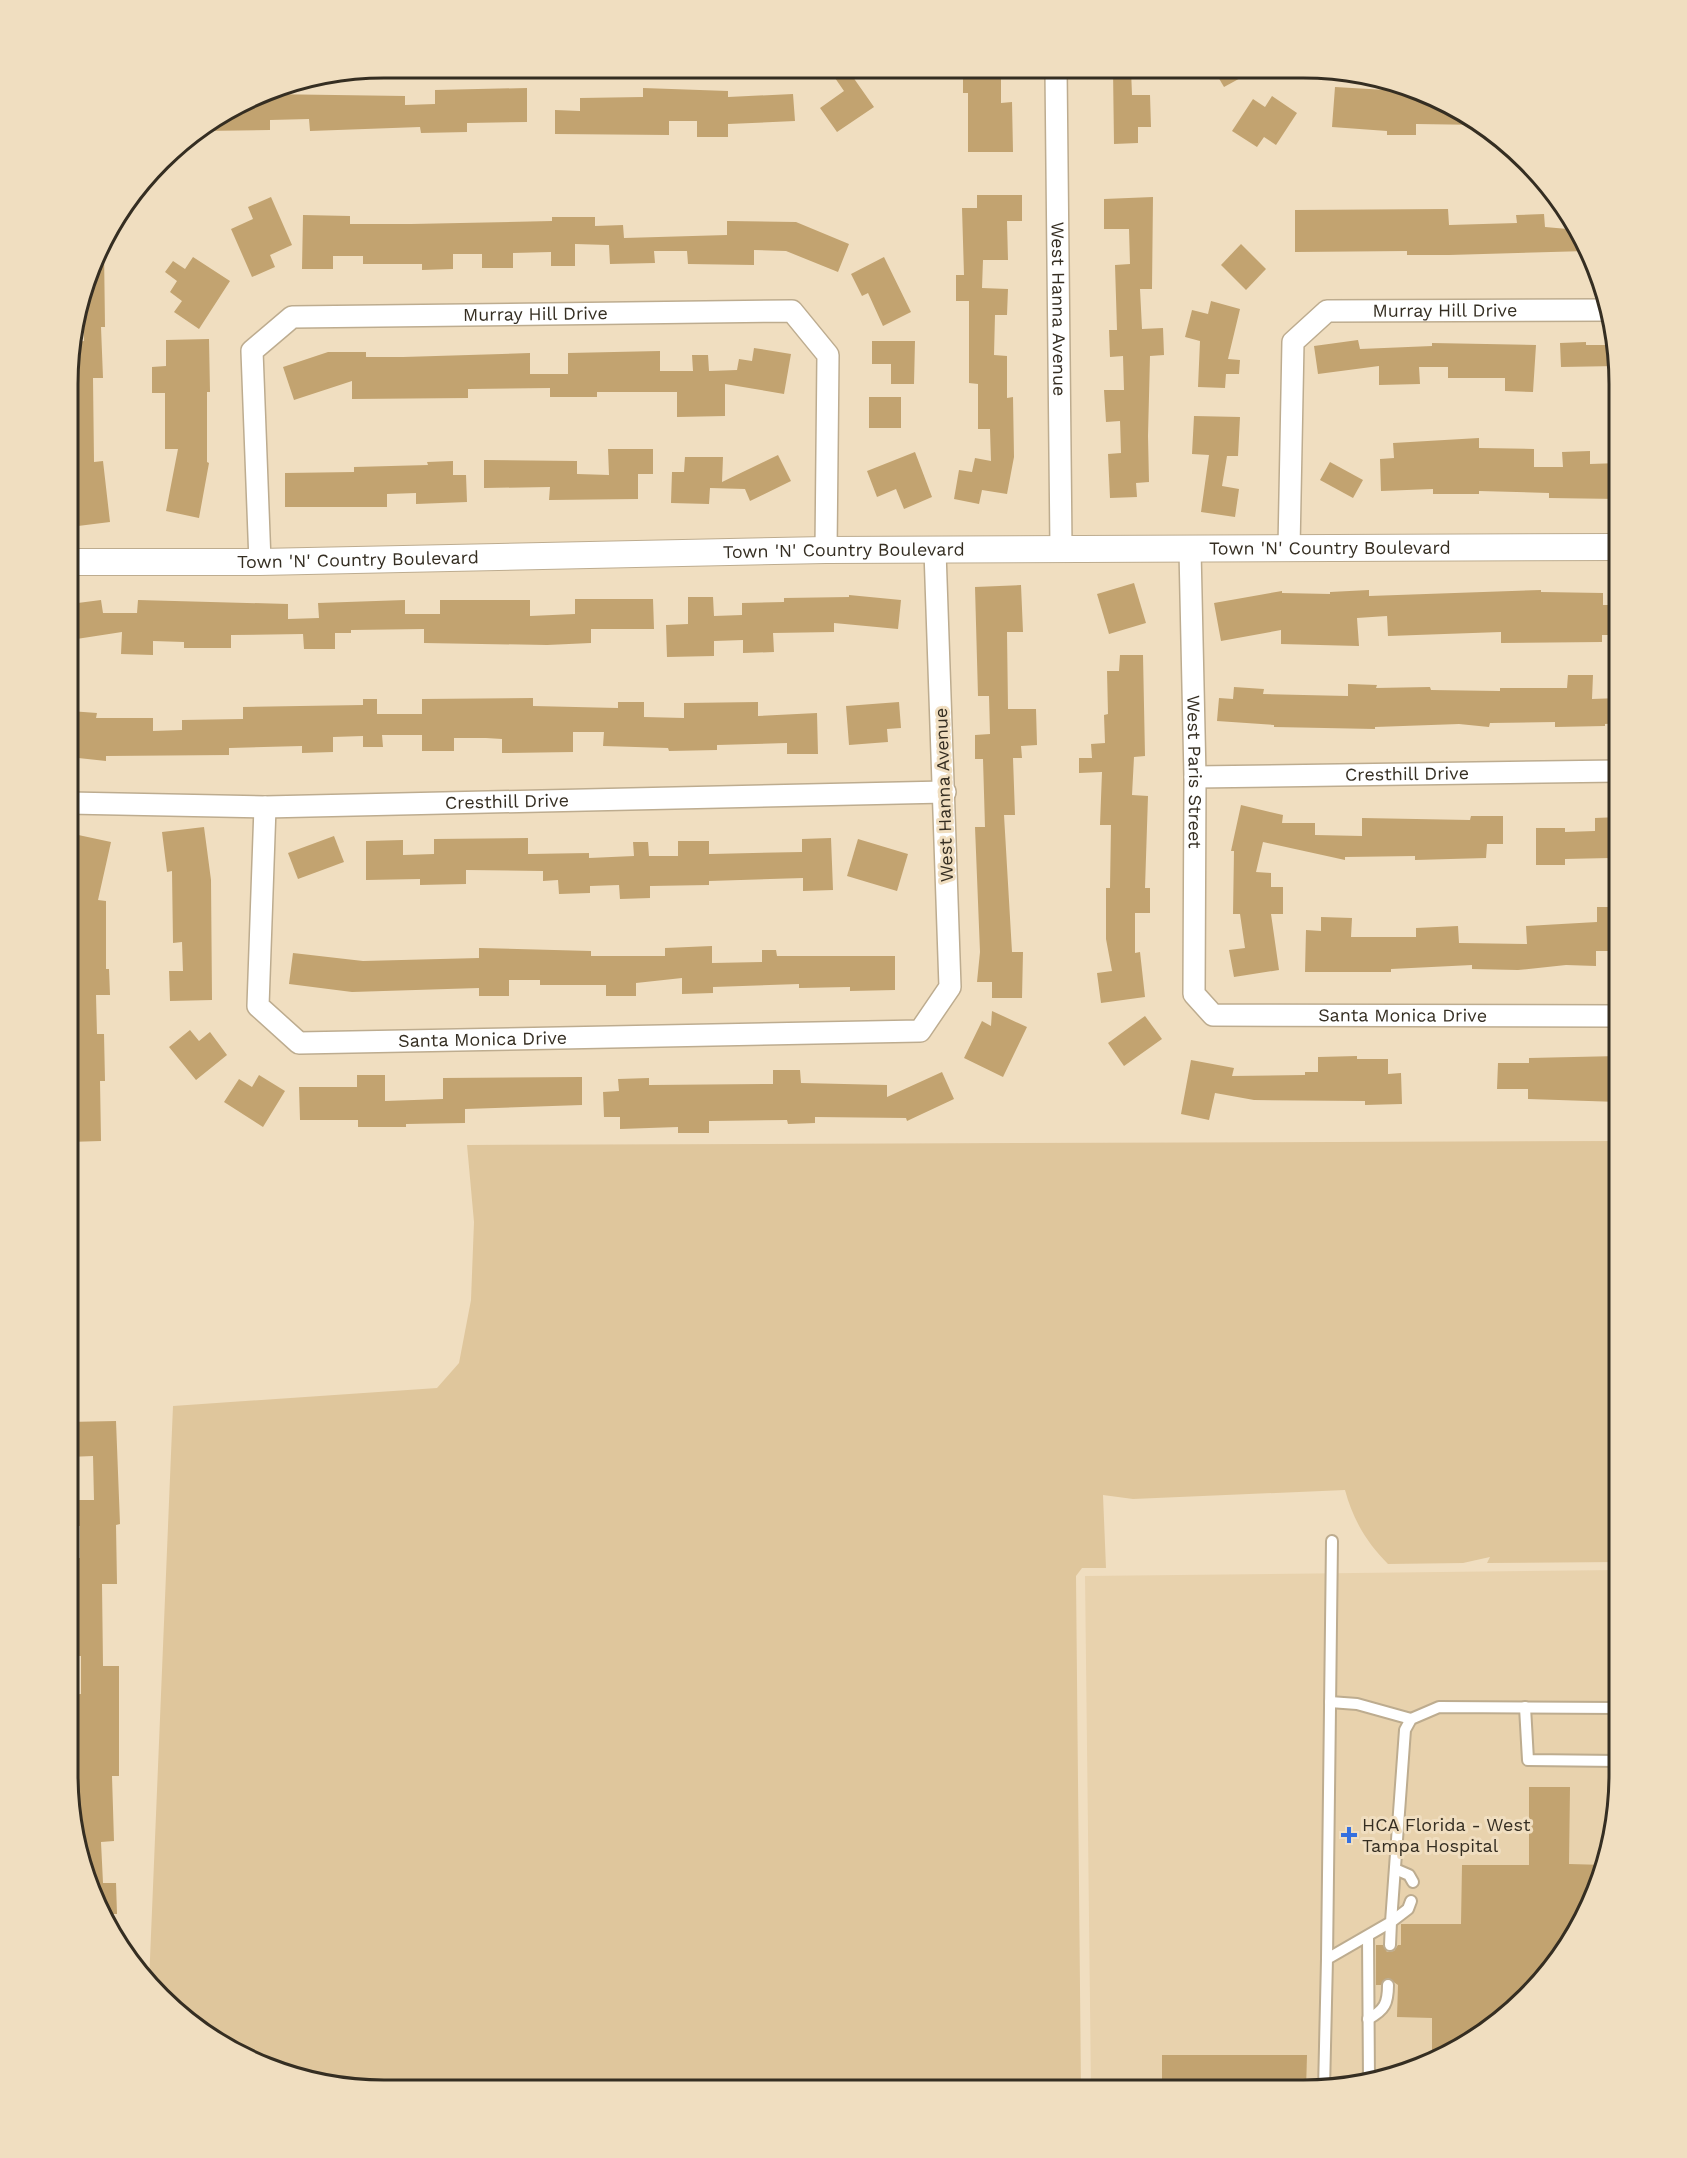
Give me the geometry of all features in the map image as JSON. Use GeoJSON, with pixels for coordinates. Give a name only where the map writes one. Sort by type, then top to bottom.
{"type":"FeatureCollection","features":[{"type":"Feature","properties":{"kind":"street","name":"West Hanna Avenue"},"geometry":{"type":"LineString","coordinates":[[1056,78],[1061,548]]}},
{"type":"Feature","properties":{"kind":"street","name":"Murray Hill Drive"},"geometry":{"type":"LineString","coordinates":[[1289,548],[1293,342],[1327,311],[1600,310]]}},
{"type":"Feature","properties":{"kind":"street","name":"Murray Hill Drive"},"geometry":{"type":"LineString","coordinates":[[260,562],[252,351],[292,317],[792,311],[828,355],[826,550]]}},
{"type":"Feature","properties":{"kind":"street","name":"Town 'N' Country Boulevard"},"geometry":{"type":"LineString","coordinates":[[78,561],[260,562],[826,550],[1609,547]]}},
{"type":"Feature","properties":{"kind":"street","name":"West Paris Street"},"geometry":{"type":"LineString","coordinates":[[1190,550],[1195,777],[1194,994]]}},
{"type":"Feature","properties":{"kind":"street","name":"West Hanna Avenue"},"geometry":{"type":"LineString","coordinates":[[920,1031],[950,987],[935,551]]}},
{"type":"Feature","properties":{"kind":"street","name":"Cresthill Drive"},"geometry":{"type":"LineString","coordinates":[[1195,777],[1609,771]]}},
{"type":"Feature","properties":{"kind":"street","name":"Cresthill Drive"},"geometry":{"type":"LineString","coordinates":[[78,803],[265,807],[945,792]]}},
{"type":"Feature","properties":{"kind":"street","name":"Santa Monica Drive"},"geometry":{"type":"LineString","coordinates":[[265,807],[258,1006],[299,1043],[920,1031]]}},
{"type":"Feature","properties":{"kind":"street","name":"Santa Monica Drive"},"geometry":{"type":"LineString","coordinates":[[1194,994],[1213,1015],[1609,1016]]}},
{"type":"Feature","properties":{"kind":"lane"},"geometry":{"type":"LineString","coordinates":[[1324,2079],[1332,1541]]}},
{"type":"Feature","properties":{"kind":"lane"},"geometry":{"type":"LineString","coordinates":[[1330,1702],[1357,1704],[1411,1719]]}},
{"type":"Feature","properties":{"kind":"lane"},"geometry":{"type":"LineString","coordinates":[[1390,1945],[1405,1730],[1411,1719],[1439,1707],[1609,1708]]}},
{"type":"Feature","properties":{"kind":"lane"},"geometry":{"type":"LineString","coordinates":[[1524,1707],[1528,1760],[1609,1761]]}},
{"type":"Feature","properties":{"kind":"lane"},"geometry":{"type":"LineString","coordinates":[[1395,1869],[1409,1875],[1413,1882]]}},
{"type":"Feature","properties":{"kind":"lane"},"geometry":{"type":"LineString","coordinates":[[1327,1959],[1391,1922],[1408,1909],[1411,1901]]}},
{"type":"Feature","properties":{"kind":"lane"},"geometry":{"type":"LineString","coordinates":[[1368,1937],[1369,2073]]}},
{"type":"Feature","properties":{"kind":"lane"},"geometry":{"type":"LineString","coordinates":[[1368,2019],[1382,2011],[1387,2003],[1388,1985]]}},
{"type":"Feature","properties":{"kind":"shaded area"},"geometry":{"type":"Polygon","coordinates":[[[1609,1141],[1609,1562],[1487,1563],[1490,1557],[1463,1563],[1388,1564],[1362,1530],[1345,1490],[1133,1499],[1103,1495],[1106,1568],[1082,1568],[1076,1576],[1081,2080],[384,2080],[324,2074],[286,2064],[231,2039],[214,2028],[182,2004],[150,1970],[173,1406],[437,1388],[459,1363],[471,1300],[474,1222],[467,1145],[1609,1141]]]}},
{"type":"Feature","properties":{"kind":"shaded area","name":"HCA Florida - West Tampa Hospital"},"geometry":{"type":"Polygon","coordinates":[[[1609,1570],[1609,1774],[1603,1834],[1586,1891],[1568,1927],[1533,1976],[1505,2004],[1456,2039],[1420,2057],[1382,2070],[1343,2077],[1303,2080],[1091,2080],[1085,1576],[1609,1570]]]}},
{"type":"Feature","properties":{"kind":"building"},"geometry":{"type":"Polygon","coordinates":[[[835,78],[854,78],[874,107],[837,132],[820,108],[844,91],[835,78]]]}},
{"type":"Feature","properties":{"kind":"building"},"geometry":{"type":"Polygon","coordinates":[[[963,78],[1001,78],[1001,103],[1012,102],[1013,152],[968,152],[968,93],[963,93],[963,78]]]}},
{"type":"Feature","properties":{"kind":"building"},"geometry":{"type":"Polygon","coordinates":[[[1113,78],[1131,78],[1132,95],[1150,95],[1151,127],[1138,127],[1138,143],[1114,144],[1113,78]]]}},
{"type":"Feature","properties":{"kind":"building"},"geometry":{"type":"Polygon","coordinates":[[[1219,78],[1240,78],[1224,87],[1219,78]]]}},
{"type":"Feature","properties":{"kind":"building"},"geometry":{"type":"Polygon","coordinates":[[[1335,87],[1386,89],[1420,101],[1465,125],[1416,124],[1416,135],[1387,135],[1387,131],[1332,127],[1335,87]]]}},
{"type":"Feature","properties":{"kind":"building"},"geometry":{"type":"Polygon","coordinates":[[[527,88],[527,122],[467,123],[467,132],[421,133],[420,127],[310,131],[309,119],[270,120],[270,130],[213,131],[231,119],[285,94],[405,96],[405,105],[435,104],[435,90],[527,88]]]}},
{"type":"Feature","properties":{"kind":"building"},"geometry":{"type":"Polygon","coordinates":[[[643,88],[728,91],[728,97],[793,94],[795,121],[728,124],[728,137],[697,137],[697,121],[669,121],[669,135],[555,134],[555,110],[580,111],[580,98],[643,97],[643,88]]]}},
{"type":"Feature","properties":{"kind":"building"},"geometry":{"type":"Polygon","coordinates":[[[1272,96],[1297,113],[1276,145],[1264,137],[1257,147],[1232,131],[1253,99],[1265,107],[1272,96]]]}},
{"type":"Feature","properties":{"kind":"building"},"geometry":{"type":"Polygon","coordinates":[[[977,195],[1022,195],[1022,221],[1007,221],[1008,260],[983,260],[982,288],[1008,289],[1007,315],[995,315],[994,355],[1007,356],[1007,398],[1013,397],[1014,457],[1007,494],[982,490],[979,504],[954,499],[959,470],[972,472],[975,458],[991,461],[990,429],[978,429],[978,384],[969,383],[969,301],[956,301],[956,275],[964,275],[962,208],[977,208],[977,195]]]}},
{"type":"Feature","properties":{"kind":"building"},"geometry":{"type":"Polygon","coordinates":[[[271,197],[292,245],[270,255],[275,267],[252,277],[231,229],[253,219],[248,207],[271,197]]]}},
{"type":"Feature","properties":{"kind":"building"},"geometry":{"type":"Polygon","coordinates":[[[1153,197],[1152,289],[1140,289],[1142,329],[1163,328],[1164,355],[1150,356],[1149,482],[1136,483],[1137,497],[1110,498],[1108,454],[1121,453],[1120,421],[1106,422],[1104,390],[1124,390],[1123,356],[1110,357],[1109,330],[1117,330],[1115,265],[1130,264],[1129,229],[1104,229],[1104,199],[1153,197]]]}},
{"type":"Feature","properties":{"kind":"building"},"geometry":{"type":"Polygon","coordinates":[[[1448,209],[1449,225],[1517,223],[1516,215],[1544,214],[1545,227],[1567,229],[1578,251],[1449,255],[1407,255],[1407,251],[1295,252],[1295,210],[1448,209]]]}},
{"type":"Feature","properties":{"kind":"building"},"geometry":{"type":"Polygon","coordinates":[[[303,215],[350,216],[350,224],[552,221],[552,217],[595,217],[595,226],[623,225],[624,238],[727,235],[727,221],[796,222],[849,244],[838,272],[786,251],[754,250],[754,265],[688,264],[687,251],[654,251],[655,263],[610,264],[609,245],[575,244],[575,266],[551,266],[551,252],[513,253],[513,268],[482,268],[482,254],[453,254],[453,269],[422,270],[422,264],[363,264],[363,256],[333,256],[333,269],[302,269],[303,215]]]}},
{"type":"Feature","properties":{"kind":"building"},"geometry":{"type":"Polygon","coordinates":[[[1241,244],[1266,269],[1246,290],[1221,265],[1241,244]]]}},
{"type":"Feature","properties":{"kind":"building"},"geometry":{"type":"Polygon","coordinates":[[[193,257],[230,281],[199,329],[174,312],[182,301],[170,292],[177,281],[165,272],[173,261],[185,269],[193,257]]]}},
{"type":"Feature","properties":{"kind":"building"},"geometry":{"type":"Polygon","coordinates":[[[884,257],[911,312],[883,326],[868,293],[862,296],[851,274],[884,257]]]}},
{"type":"Feature","properties":{"kind":"building"},"geometry":{"type":"Polygon","coordinates":[[[104,261],[105,327],[101,327],[103,378],[93,378],[94,462],[103,461],[110,522],[78,526],[78,384],[81,344],[84,341],[84,327],[88,305],[104,261]]]}},
{"type":"Feature","properties":{"kind":"building"},"geometry":{"type":"Polygon","coordinates":[[[1211,301],[1240,309],[1228,359],[1240,360],[1239,374],[1226,374],[1225,388],[1198,387],[1200,341],[1185,337],[1192,310],[1208,314],[1211,301]]]}},
{"type":"Feature","properties":{"kind":"building"},"geometry":{"type":"Polygon","coordinates":[[[209,339],[210,392],[207,392],[207,462],[209,463],[199,518],[166,511],[178,449],[165,449],[165,393],[152,393],[152,367],[166,366],[166,340],[209,339]]]}},
{"type":"Feature","properties":{"kind":"building"},"geometry":{"type":"Polygon","coordinates":[[[1358,340],[1360,349],[1432,346],[1432,343],[1536,345],[1533,392],[1505,391],[1505,378],[1448,378],[1448,367],[1419,367],[1420,384],[1379,385],[1379,366],[1318,374],[1314,346],[1358,340]]]}},
{"type":"Feature","properties":{"kind":"building"},"geometry":{"type":"Polygon","coordinates":[[[872,341],[915,341],[914,384],[891,384],[891,364],[872,364],[872,341]]]}},
{"type":"Feature","properties":{"kind":"building"},"geometry":{"type":"Polygon","coordinates":[[[1586,342],[1586,345],[1606,345],[1608,366],[1561,367],[1560,343],[1586,342]]]}},
{"type":"Feature","properties":{"kind":"building"},"geometry":{"type":"Polygon","coordinates":[[[754,348],[791,354],[784,394],[725,384],[725,416],[677,417],[677,392],[597,392],[597,397],[550,397],[550,388],[468,389],[468,398],[352,399],[352,381],[294,400],[283,367],[328,352],[366,352],[366,357],[530,353],[530,374],[568,374],[568,353],[660,351],[660,371],[693,371],[692,355],[708,355],[709,371],[737,370],[739,359],[752,361],[754,348]]]}},
{"type":"Feature","properties":{"kind":"building"},"geometry":{"type":"Polygon","coordinates":[[[869,397],[901,397],[901,428],[869,428],[869,397]]]}},
{"type":"Feature","properties":{"kind":"building"},"geometry":{"type":"Polygon","coordinates":[[[1194,416],[1240,417],[1238,456],[1227,456],[1222,486],[1239,489],[1235,517],[1201,512],[1209,455],[1192,454],[1194,416]]]}},
{"type":"Feature","properties":{"kind":"building"},"geometry":{"type":"Polygon","coordinates":[[[1479,438],[1479,448],[1534,449],[1534,467],[1563,467],[1562,452],[1590,451],[1590,464],[1609,463],[1609,499],[1549,498],[1549,493],[1479,491],[1479,494],[1433,494],[1433,489],[1381,491],[1380,459],[1394,458],[1393,443],[1479,438]]]}},
{"type":"Feature","properties":{"kind":"building"},"geometry":{"type":"Polygon","coordinates":[[[608,449],[653,449],[653,474],[638,474],[638,499],[549,500],[550,487],[484,488],[484,460],[577,461],[577,474],[609,475],[608,449]]]}},
{"type":"Feature","properties":{"kind":"building"},"geometry":{"type":"Polygon","coordinates":[[[915,452],[932,497],[904,509],[896,489],[877,497],[867,471],[915,452]]]}},
{"type":"Feature","properties":{"kind":"building"},"geometry":{"type":"Polygon","coordinates":[[[778,455],[791,481],[750,501],[745,489],[710,488],[709,504],[671,503],[672,472],[684,472],[685,457],[723,457],[722,482],[778,455]]]}},
{"type":"Feature","properties":{"kind":"building"},"geometry":{"type":"Polygon","coordinates":[[[453,461],[453,475],[466,475],[467,502],[416,504],[416,493],[387,494],[387,507],[285,507],[285,473],[354,472],[354,467],[428,465],[427,462],[453,461]]]}},
{"type":"Feature","properties":{"kind":"building"},"geometry":{"type":"Polygon","coordinates":[[[1330,462],[1363,480],[1353,498],[1320,480],[1330,462]]]}},
{"type":"Feature","properties":{"kind":"building"},"geometry":{"type":"Polygon","coordinates":[[[1134,583],[1146,623],[1109,634],[1097,594],[1134,583]]]}},
{"type":"Feature","properties":{"kind":"building"},"geometry":{"type":"Polygon","coordinates":[[[1021,585],[1023,632],[1007,632],[1008,709],[1036,709],[1037,745],[1021,746],[1022,758],[1013,758],[1015,815],[1004,815],[1012,952],[1023,952],[1022,998],[992,998],[992,982],[977,982],[980,952],[975,827],[985,827],[983,759],[975,759],[975,735],[990,734],[989,696],[978,696],[975,587],[1021,585]]]}},
{"type":"Feature","properties":{"kind":"building"},"geometry":{"type":"Polygon","coordinates":[[[1369,590],[1369,596],[1541,590],[1541,592],[1603,593],[1603,605],[1609,605],[1609,635],[1602,635],[1602,642],[1501,643],[1501,632],[1388,636],[1387,616],[1357,618],[1359,646],[1281,644],[1281,630],[1221,641],[1214,603],[1282,591],[1282,593],[1330,594],[1330,592],[1369,590]]]}},
{"type":"Feature","properties":{"kind":"building"},"geometry":{"type":"Polygon","coordinates":[[[849,595],[901,600],[898,629],[834,623],[834,632],[773,633],[774,652],[743,653],[743,640],[714,641],[714,656],[667,657],[666,625],[688,624],[688,597],[713,597],[714,616],[742,615],[742,603],[784,602],[784,598],[849,597],[849,595]]]}},
{"type":"Feature","properties":{"kind":"building"},"geometry":{"type":"Polygon","coordinates":[[[575,599],[653,599],[654,629],[591,629],[591,643],[547,645],[424,643],[424,629],[351,630],[351,633],[335,633],[335,649],[304,649],[303,634],[231,635],[231,648],[184,648],[184,642],[153,641],[153,655],[121,654],[122,632],[78,639],[78,603],[101,600],[103,613],[137,613],[138,600],[288,604],[288,619],[319,618],[318,603],[405,600],[405,614],[440,614],[440,600],[530,600],[530,616],[575,614],[575,599]]]}},
{"type":"Feature","properties":{"kind":"building"},"geometry":{"type":"Polygon","coordinates":[[[1120,655],[1143,655],[1145,756],[1134,757],[1132,795],[1148,796],[1145,888],[1150,888],[1150,913],[1135,913],[1135,953],[1140,952],[1145,997],[1101,1003],[1097,973],[1112,971],[1106,939],[1106,888],[1110,888],[1111,825],[1100,825],[1102,772],[1079,773],[1079,758],[1092,758],[1091,744],[1105,743],[1104,715],[1108,714],[1107,671],[1119,671],[1120,655]]]}},
{"type":"Feature","properties":{"kind":"building"},"geometry":{"type":"Polygon","coordinates":[[[1568,675],[1593,675],[1592,699],[1609,698],[1609,724],[1605,726],[1555,727],[1555,722],[1490,723],[1489,727],[1459,724],[1375,727],[1375,729],[1274,727],[1274,725],[1217,721],[1219,698],[1233,699],[1234,687],[1264,689],[1263,694],[1348,696],[1348,684],[1377,685],[1376,688],[1430,687],[1431,690],[1500,691],[1500,688],[1567,688],[1568,675]]]}},
{"type":"Feature","properties":{"kind":"building"},"geometry":{"type":"Polygon","coordinates":[[[533,698],[533,706],[618,708],[618,702],[644,702],[644,717],[684,718],[684,703],[758,702],[758,716],[817,713],[818,754],[787,754],[787,743],[717,745],[717,750],[669,751],[668,748],[603,746],[604,732],[573,732],[573,752],[502,753],[502,739],[486,738],[454,738],[454,751],[422,751],[422,735],[382,735],[383,747],[363,747],[363,736],[333,737],[333,752],[302,753],[302,746],[229,748],[229,755],[106,756],[106,761],[78,758],[78,712],[97,713],[96,718],[153,718],[153,731],[182,730],[182,720],[243,719],[243,707],[363,705],[363,699],[377,699],[377,714],[422,714],[422,699],[533,698]]]}},
{"type":"Feature","properties":{"kind":"building"},"geometry":{"type":"Polygon","coordinates":[[[899,702],[901,728],[887,729],[888,742],[849,745],[846,706],[899,702]]]}},
{"type":"Feature","properties":{"kind":"building"},"geometry":{"type":"Polygon","coordinates":[[[1241,805],[1283,815],[1282,823],[1315,823],[1315,835],[1362,836],[1362,818],[1470,820],[1471,816],[1503,816],[1503,844],[1487,844],[1486,858],[1415,860],[1415,856],[1345,857],[1345,860],[1263,842],[1256,872],[1271,873],[1271,887],[1283,887],[1283,914],[1271,914],[1279,970],[1234,977],[1229,950],[1245,948],[1240,914],[1233,914],[1234,851],[1231,851],[1241,805]]]}},
{"type":"Feature","properties":{"kind":"building"},"geometry":{"type":"Polygon","coordinates":[[[1609,817],[1609,858],[1565,859],[1565,865],[1536,865],[1536,828],[1565,828],[1565,832],[1595,831],[1595,818],[1609,817]]]}},
{"type":"Feature","properties":{"kind":"building"},"geometry":{"type":"Polygon","coordinates":[[[204,827],[211,880],[212,1000],[170,1001],[169,971],[183,971],[182,942],[173,943],[172,871],[167,872],[162,832],[204,827]]]}},
{"type":"Feature","properties":{"kind":"building"},"geometry":{"type":"Polygon","coordinates":[[[78,835],[111,842],[98,900],[106,901],[106,969],[109,969],[110,995],[96,995],[97,1034],[104,1034],[105,1081],[100,1081],[101,1141],[78,1142],[78,835]]]}},
{"type":"Feature","properties":{"kind":"building"},"geometry":{"type":"Polygon","coordinates":[[[334,836],[344,862],[298,879],[288,853],[334,836]]]}},
{"type":"Feature","properties":{"kind":"building"},"geometry":{"type":"Polygon","coordinates":[[[528,838],[528,854],[589,853],[589,858],[634,856],[633,842],[648,842],[649,856],[678,856],[678,841],[709,841],[709,854],[802,852],[802,839],[831,838],[833,890],[803,891],[803,878],[709,881],[709,885],[650,886],[650,898],[620,899],[619,885],[590,886],[590,893],[559,894],[558,880],[543,881],[543,871],[466,870],[466,884],[420,885],[420,879],[366,880],[366,841],[403,840],[403,855],[434,854],[434,839],[528,838]]]}},
{"type":"Feature","properties":{"kind":"building"},"geometry":{"type":"Polygon","coordinates":[[[858,839],[908,854],[897,891],[847,876],[858,839]]]}},
{"type":"Feature","properties":{"kind":"building"},"geometry":{"type":"Polygon","coordinates":[[[1597,907],[1609,907],[1609,951],[1596,951],[1596,966],[1566,965],[1518,970],[1472,969],[1472,965],[1391,969],[1391,972],[1305,972],[1306,930],[1321,931],[1321,917],[1352,918],[1351,937],[1416,937],[1416,928],[1458,926],[1459,943],[1527,944],[1526,926],[1597,922],[1597,907]]]}},
{"type":"Feature","properties":{"kind":"building"},"geometry":{"type":"Polygon","coordinates":[[[712,946],[712,963],[762,962],[762,950],[776,950],[777,956],[895,956],[895,990],[850,991],[850,987],[799,988],[799,984],[713,987],[713,993],[682,994],[682,978],[636,983],[636,996],[606,996],[606,985],[540,985],[540,980],[509,980],[509,996],[479,996],[479,988],[352,992],[289,984],[293,953],[363,961],[479,958],[479,948],[591,951],[591,956],[665,956],[665,948],[712,946]]]}},
{"type":"Feature","properties":{"kind":"building"},"geometry":{"type":"Polygon","coordinates":[[[992,1011],[1027,1027],[1003,1077],[964,1058],[982,1021],[991,1026],[992,1011]]]}},
{"type":"Feature","properties":{"kind":"building"},"geometry":{"type":"Polygon","coordinates":[[[1145,1016],[1162,1039],[1124,1066],[1108,1043],[1145,1016]]]}},
{"type":"Feature","properties":{"kind":"building"},"geometry":{"type":"Polygon","coordinates":[[[190,1030],[199,1041],[210,1032],[227,1055],[196,1080],[169,1047],[190,1030]]]}},
{"type":"Feature","properties":{"kind":"building"},"geometry":{"type":"Polygon","coordinates":[[[1357,1056],[1357,1059],[1388,1059],[1388,1074],[1401,1073],[1402,1104],[1365,1105],[1365,1101],[1254,1100],[1215,1093],[1209,1120],[1181,1114],[1191,1060],[1234,1068],[1232,1076],[1305,1075],[1305,1072],[1318,1072],[1318,1057],[1357,1056]]]}},
{"type":"Feature","properties":{"kind":"building"},"geometry":{"type":"Polygon","coordinates":[[[1609,1056],[1609,1102],[1528,1099],[1528,1089],[1497,1089],[1498,1063],[1529,1063],[1529,1058],[1609,1056]]]}},
{"type":"Feature","properties":{"kind":"building"},"geometry":{"type":"Polygon","coordinates":[[[773,1070],[800,1070],[801,1083],[887,1085],[887,1097],[942,1072],[954,1099],[907,1121],[906,1118],[815,1117],[815,1123],[788,1124],[787,1120],[709,1121],[709,1133],[678,1133],[678,1127],[620,1129],[620,1117],[604,1117],[603,1092],[619,1091],[618,1079],[649,1078],[649,1085],[773,1084],[773,1070]]]}},
{"type":"Feature","properties":{"kind":"building"},"geometry":{"type":"Polygon","coordinates":[[[259,1075],[285,1091],[263,1127],[224,1102],[239,1079],[252,1087],[259,1075]]]}},
{"type":"Feature","properties":{"kind":"building"},"geometry":{"type":"Polygon","coordinates":[[[357,1075],[385,1075],[385,1101],[443,1099],[443,1078],[582,1077],[582,1105],[465,1109],[465,1123],[406,1124],[406,1127],[358,1127],[358,1120],[300,1120],[299,1087],[357,1087],[357,1075]]]}},
{"type":"Feature","properties":{"kind":"building"},"geometry":{"type":"Polygon","coordinates":[[[116,1421],[120,1524],[116,1525],[117,1584],[102,1584],[103,1666],[119,1666],[119,1776],[112,1776],[114,1841],[101,1842],[103,1883],[116,1883],[117,1914],[112,1914],[94,1872],[84,1834],[79,1794],[78,1694],[81,1694],[81,1656],[78,1656],[80,1526],[78,1526],[78,1500],[94,1500],[93,1456],[78,1457],[78,1422],[116,1421]]]}},
{"type":"Feature","properties":{"kind":"building"},"geometry":{"type":"Polygon","coordinates":[[[1529,1787],[1570,1787],[1569,1864],[1595,1865],[1586,1891],[1568,1927],[1533,1976],[1505,2004],[1456,2039],[1432,2051],[1432,2018],[1397,2017],[1398,1985],[1388,1978],[1381,1985],[1376,1985],[1376,1945],[1383,1945],[1387,1952],[1394,1951],[1398,1945],[1401,1945],[1401,1924],[1461,1924],[1462,1865],[1529,1865],[1529,1787]]]}},
{"type":"Feature","properties":{"kind":"building"},"geometry":{"type":"Polygon","coordinates":[[[1162,2055],[1307,2055],[1306,2080],[1162,2080],[1162,2055]]]}},
{"type":"Feature","properties":{"kind":"place","name":"HCA Florida - West Tampa Hospital"},"geometry":{"type":"Point","coordinates":[1349,1835]}}]}
